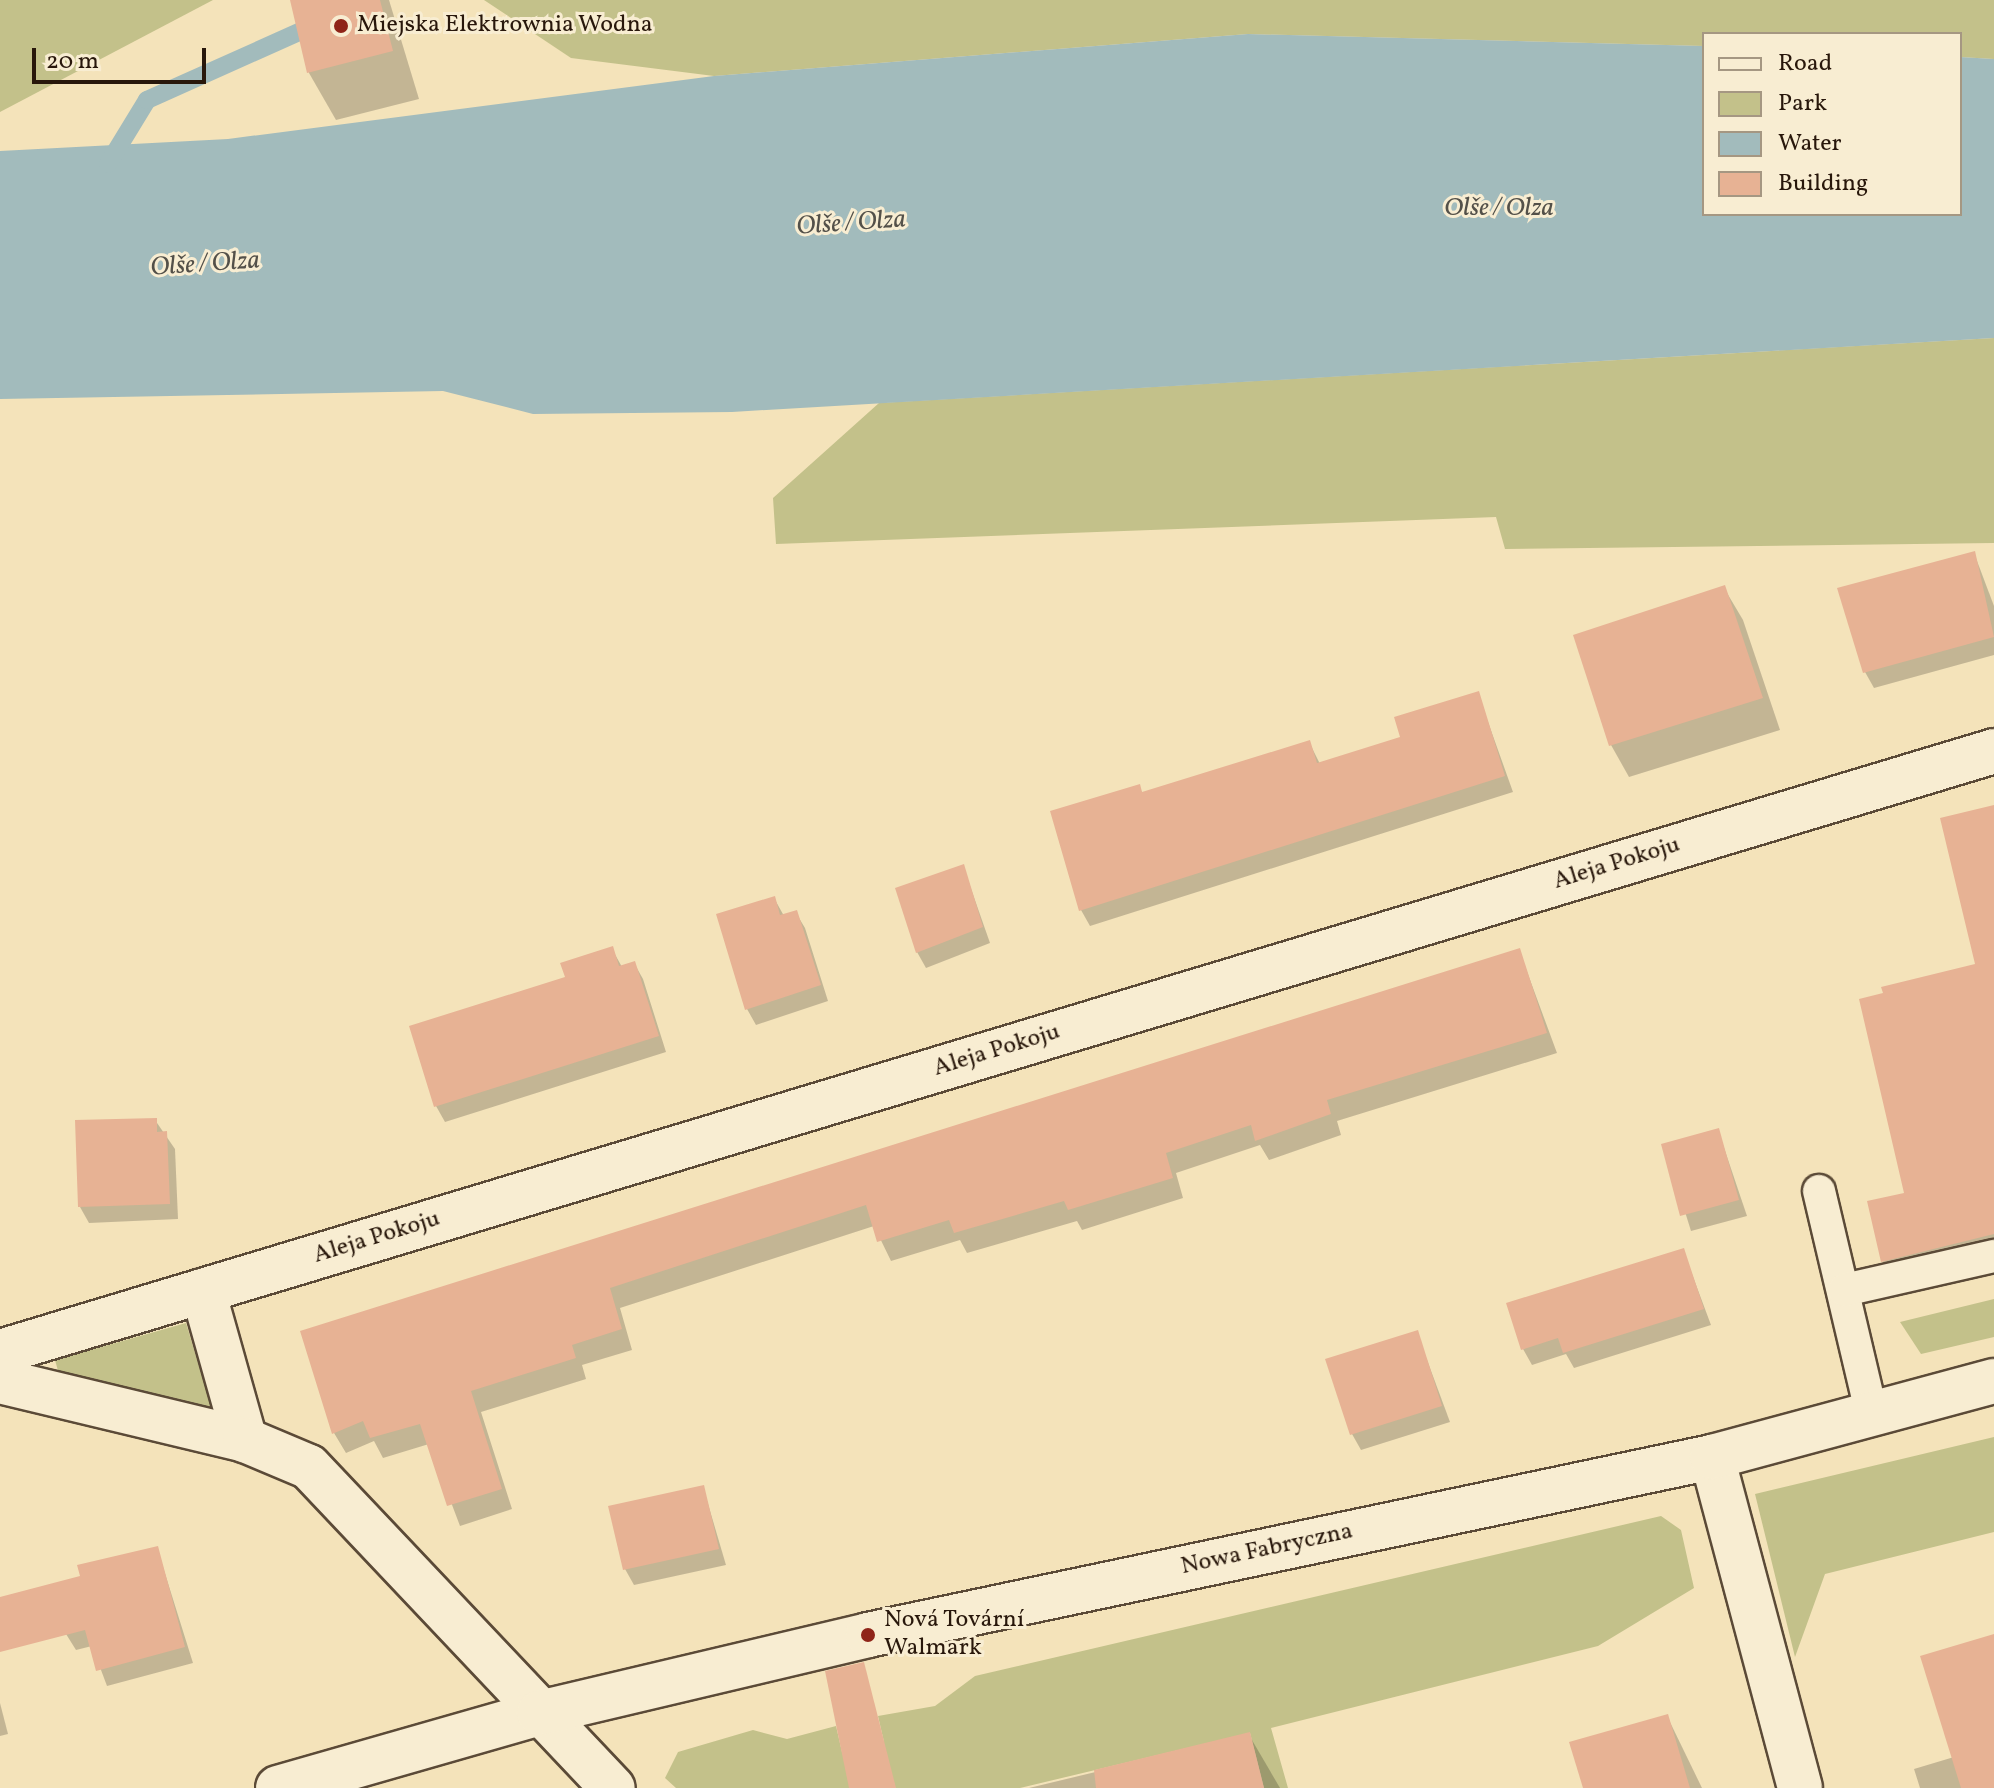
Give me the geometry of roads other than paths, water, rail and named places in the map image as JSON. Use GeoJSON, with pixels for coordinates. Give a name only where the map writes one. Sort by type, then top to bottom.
{"type":"FeatureCollection","features":[{"type":"Feature","properties":{"kind":"street","name":"Aleja Pokoju"},"geometry":{"type":"LineString","coordinates":[[0,1352],[1994,751]]}},
{"type":"Feature","properties":{"kind":"street"},"geometry":{"type":"LineString","coordinates":[[203,1291],[245,1440]]}},
{"type":"Feature","properties":{"kind":"street"},"geometry":{"type":"LineString","coordinates":[[0,1381],[245,1440],[309,1467],[447,1606],[539,1713],[613,1788]]}},
{"type":"Feature","properties":{"kind":"street","name":"Nowa Fabryczna"},"geometry":{"type":"LineString","coordinates":[[278,1788],[539,1713],[868,1635],[1712,1457],[1871,1411],[1994,1381]]}},
{"type":"Feature","properties":{"kind":"street"},"geometry":{"type":"LineString","coordinates":[[1712,1457],[1800,1788]]}},
{"type":"Feature","properties":{"kind":"lane"},"geometry":{"type":"LineString","coordinates":[[1819,1191],[1871,1411]]}},
{"type":"Feature","properties":{"kind":"lane"},"geometry":{"type":"LineString","coordinates":[[1844,1290],[1994,1256]]}},
{"type":"Feature","properties":{"kind":"water","name":"Olše / Olza"},"geometry":{"type":"Polygon","coordinates":[[[1248,34],[1702,46],[1702,216],[1962,216],[1962,57],[1994,59],[1994,338],[732,412],[533,414],[443,391],[0,399],[0,151],[228,139],[714,76],[1248,34]]]}},
{"type":"Feature","properties":{"kind":"waterway"},"geometry":{"type":"LineString","coordinates":[[108,164],[147,100],[317,24]]}},
{"type":"Feature","properties":{"kind":"place","name":"Miejska Elektrownia Wodna"},"geometry":{"type":"Point","coordinates":[341,26]}},
{"type":"Feature","properties":{"kind":"place","name":"Nová Tovární Walmark"},"geometry":{"type":"Point","coordinates":[868,1635]}}]}
